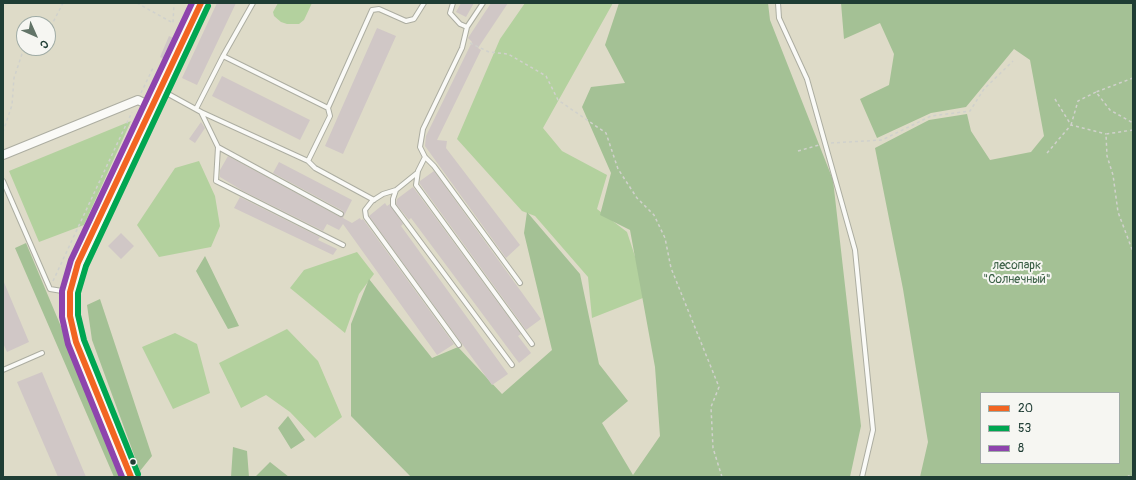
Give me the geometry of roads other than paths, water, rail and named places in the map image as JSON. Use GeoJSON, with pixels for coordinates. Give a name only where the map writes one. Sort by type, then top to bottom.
{"type":"FeatureCollection","features":[{"type":"Feature","properties":{"kind":"main road"},"geometry":{"type":"LineString","coordinates":[[131,477],[76,342],[70,316],[70,292],[78,263],[201,3]]}},
{"type":"Feature","properties":{"kind":"street"},"geometry":{"type":"LineString","coordinates":[[3,155],[138,100],[152,107]]}},
{"type":"Feature","properties":{"kind":"lane"},"geometry":{"type":"LineString","coordinates":[[196,109],[222,56],[253,3]]}},
{"type":"Feature","properties":{"kind":"lane"},"geometry":{"type":"LineString","coordinates":[[308,161],[330,116],[328,108],[372,10],[379,9],[406,21],[414,19],[424,3]]}},
{"type":"Feature","properties":{"kind":"lane"},"geometry":{"type":"LineString","coordinates":[[452,3],[450,13],[460,24],[467,27]]}},
{"type":"Feature","properties":{"kind":"lane"},"geometry":{"type":"LineString","coordinates":[[483,3],[467,27],[462,48],[423,128],[420,147],[425,157],[434,166],[520,283]]}},
{"type":"Feature","properties":{"kind":"lane"},"geometry":{"type":"LineString","coordinates":[[778,3],[779,18],[807,79],[827,143],[856,250],[873,430],[862,477]]}},
{"type":"Feature","properties":{"kind":"lane"},"geometry":{"type":"LineString","coordinates":[[222,56],[328,108]]}},
{"type":"Feature","properties":{"kind":"lane"},"geometry":{"type":"LineString","coordinates":[[160,90],[201,112],[308,161],[315,168],[374,200]]}},
{"type":"Feature","properties":{"kind":"lane"},"geometry":{"type":"LineString","coordinates":[[201,112],[218,147],[216,181],[343,245]]}},
{"type":"Feature","properties":{"kind":"lane"},"geometry":{"type":"LineString","coordinates":[[218,147],[341,214]]}},
{"type":"Feature","properties":{"kind":"lane"},"geometry":{"type":"LineString","coordinates":[[425,157],[417,173],[416,184],[532,344]]}},
{"type":"Feature","properties":{"kind":"lane"},"geometry":{"type":"LineString","coordinates":[[417,173],[396,190],[382,194],[374,200],[365,210],[366,217],[459,345]]}},
{"type":"Feature","properties":{"kind":"lane"},"geometry":{"type":"LineString","coordinates":[[3,181],[50,289],[70,292]]}},
{"type":"Feature","properties":{"kind":"lane"},"geometry":{"type":"LineString","coordinates":[[396,190],[393,205],[512,365]]}},
{"type":"Feature","properties":{"kind":"lane"},"geometry":{"type":"LineString","coordinates":[[3,370],[42,353]]}},
{"type":"Feature","properties":{"kind":"park label","name":"лесопарк \"Солнечный\""},"geometry":{"type":"Point","coordinates":[1017,273]}}]}
